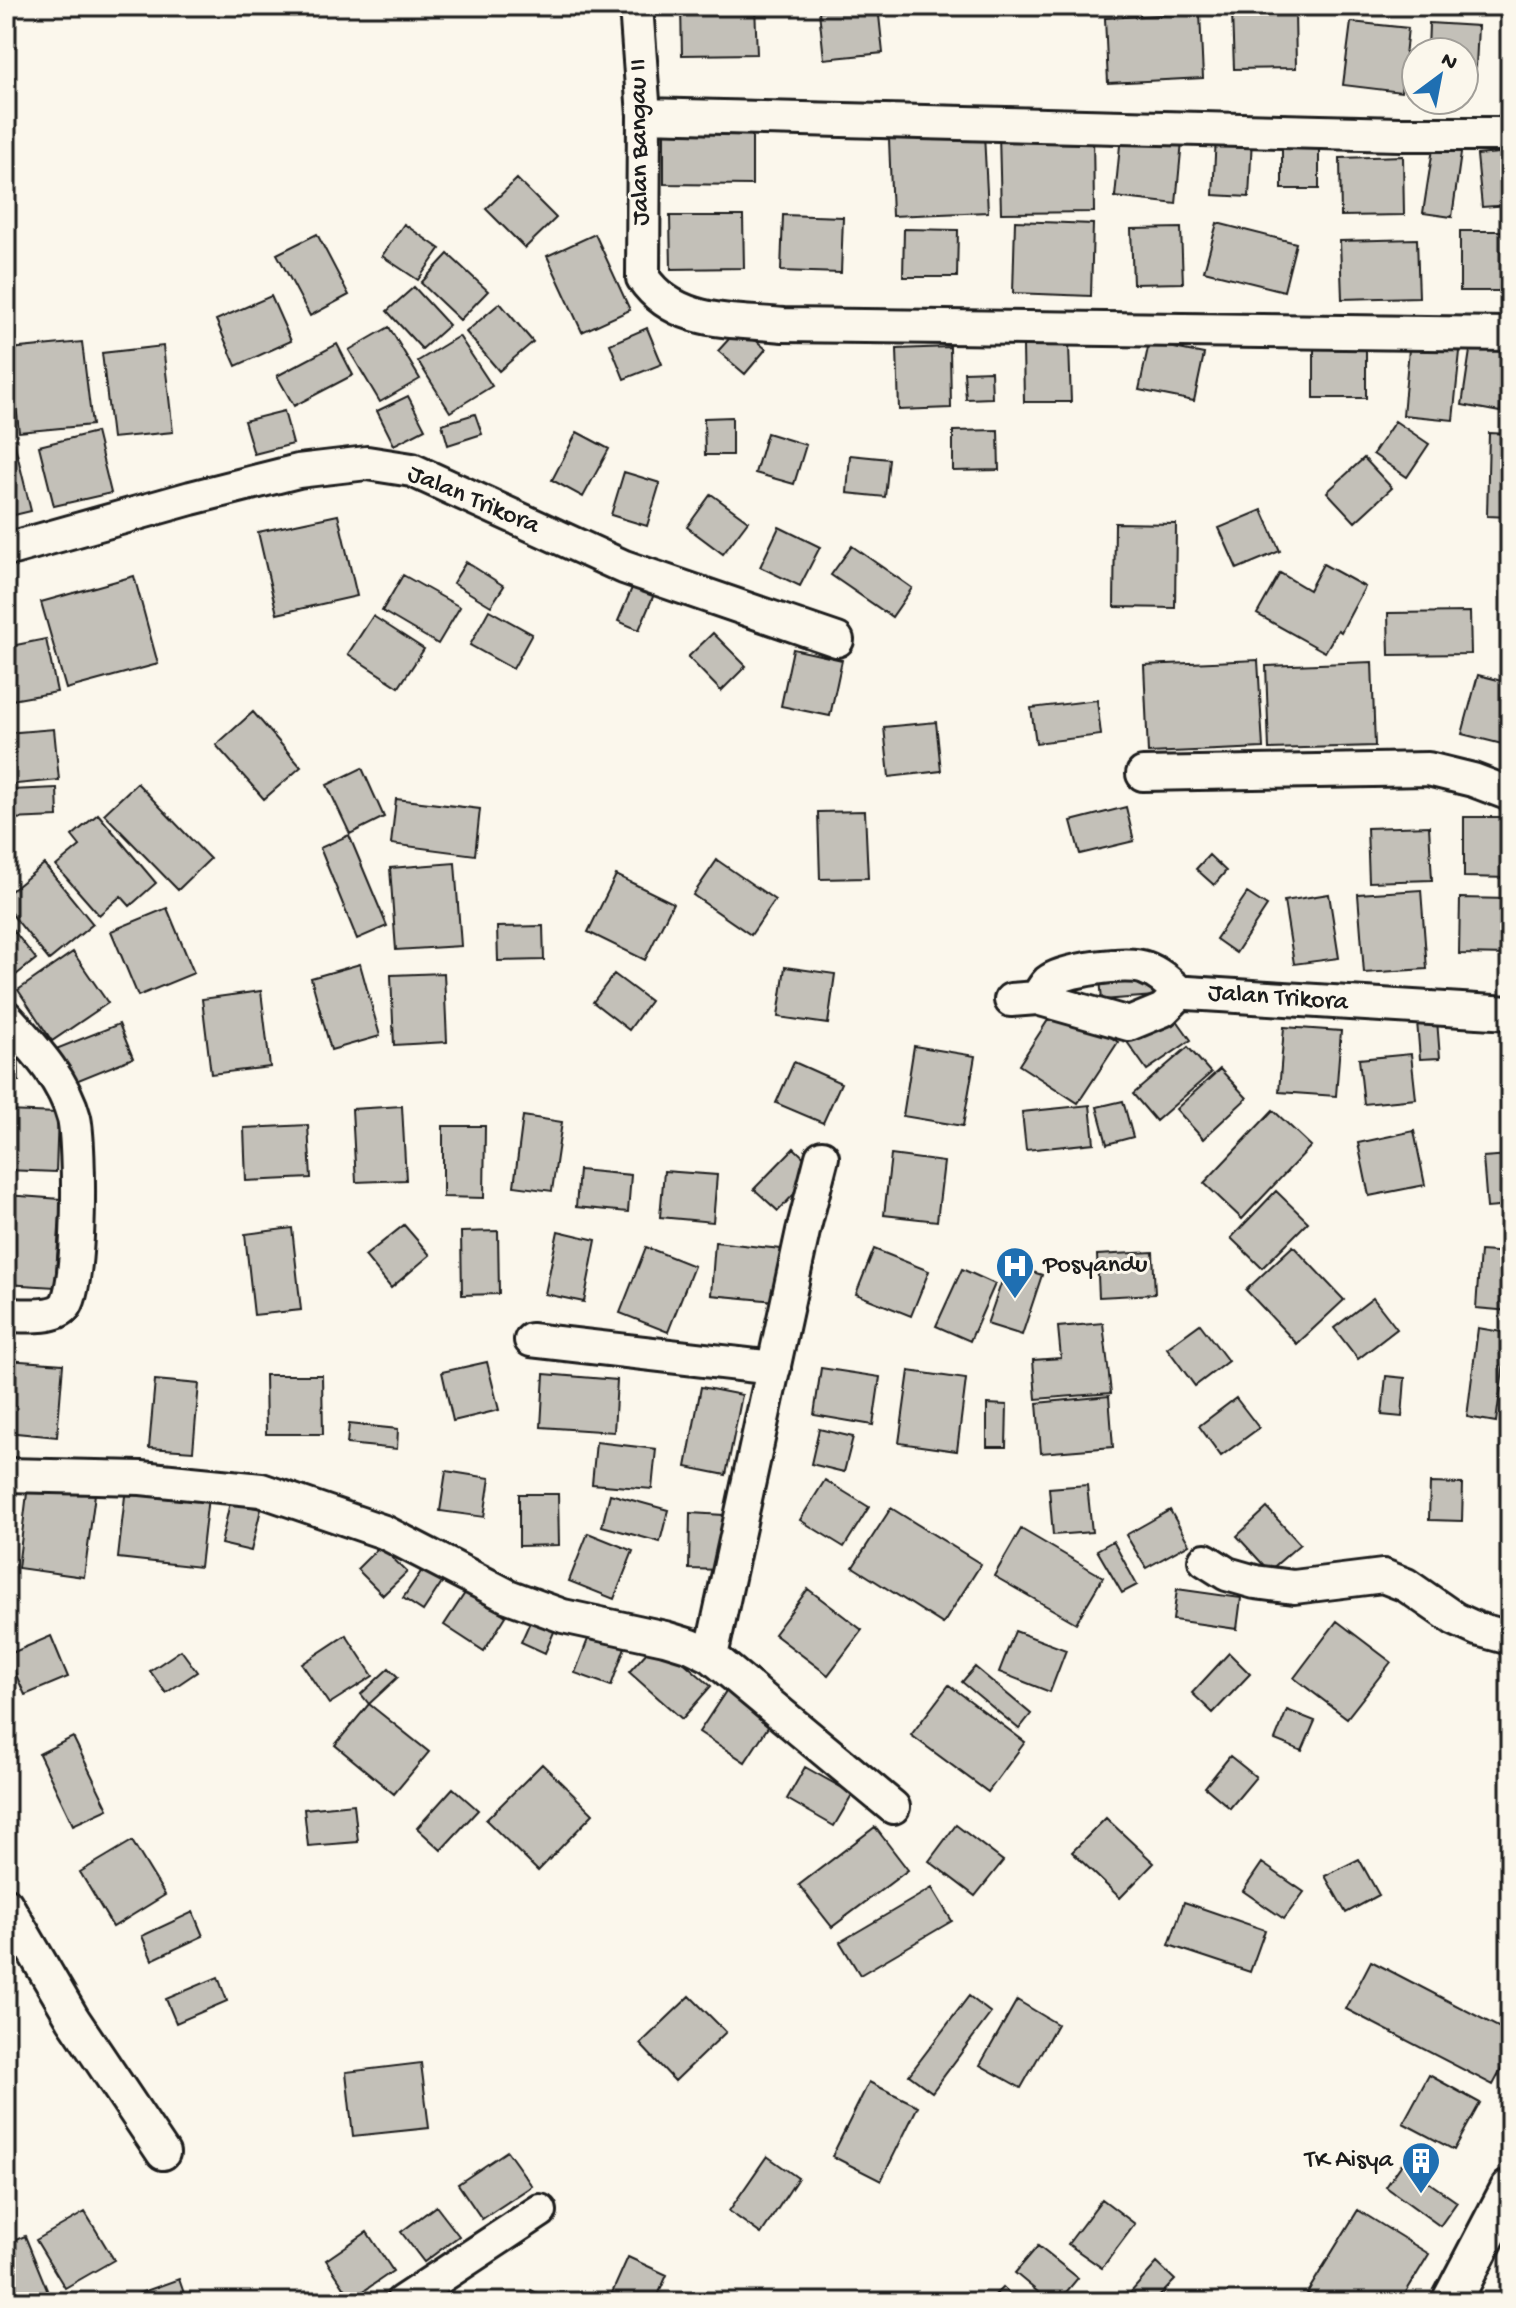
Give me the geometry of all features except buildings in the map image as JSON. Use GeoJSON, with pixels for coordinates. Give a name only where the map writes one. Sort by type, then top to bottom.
{"type":"FeatureCollection","features":[{"type":"Feature","properties":{"kind":"street","name":"Jalan Bangau II"},"geometry":{"type":"LineString","coordinates":[[636,6],[644,115],[643,278],[653,293],[695,316],[783,325],[1510,334]]}},
{"type":"Feature","properties":{"kind":"street"},"geometry":{"type":"LineString","coordinates":[[644,115],[1400,134],[1510,134]]}},
{"type":"Feature","properties":{"kind":"street","name":"Jalan Trikora"},"geometry":{"type":"LineString","coordinates":[[6,550],[298,471],[367,463],[412,470],[624,567],[837,640]]}},
{"type":"Feature","properties":{"kind":"street"},"geometry":{"type":"LineString","coordinates":[[1143,774],[1428,769],[1473,780],[1510,794]]}},
{"type":"Feature","properties":{"kind":"street","name":"Jalan Trikora"},"geometry":{"type":"LineString","coordinates":[[1180,993],[1163,1010],[1129,1024],[1024,999],[1062,976],[1091,968],[1142,966],[1164,978],[1180,993],[1510,1013]]}},
{"type":"Feature","properties":{"kind":"street"},"geometry":{"type":"LineString","coordinates":[[6,1017],[35,1050],[63,1092],[74,1117],[77,1142],[76,1269],[67,1305],[58,1312],[6,1315]]}},
{"type":"Feature","properties":{"kind":"street"},"geometry":{"type":"LineString","coordinates":[[711,1656],[803,1231],[822,1157]]}},
{"type":"Feature","properties":{"kind":"street"},"geometry":{"type":"LineString","coordinates":[[531,1340],[774,1368]]}},
{"type":"Feature","properties":{"kind":"street"},"geometry":{"type":"LineString","coordinates":[[6,1475],[141,1478],[261,1490],[384,1532],[508,1596],[563,1616],[678,1642],[711,1656],[893,1807]]}},
{"type":"Feature","properties":{"kind":"street"},"geometry":{"type":"LineString","coordinates":[[1205,1560],[1227,1574],[1255,1582],[1294,1587],[1383,1576],[1406,1585],[1455,1619],[1510,1638]]}},
{"type":"Feature","properties":{"kind":"street"},"geometry":{"type":"LineString","coordinates":[[6,1904],[73,2019],[163,2153]]}},
{"type":"Feature","properties":{"kind":"street"},"geometry":{"type":"LineString","coordinates":[[1451,2302],[1510,2189]]}},
{"type":"Feature","properties":{"kind":"street"},"geometry":{"type":"LineString","coordinates":[[402,2302],[540,2211]]}},
{"type":"Feature","properties":{"kind":"place","name":"Posyandu"},"geometry":{"type":"Point","coordinates":[1015,1300]}},
{"type":"Feature","properties":{"kind":"place","name":"TK Aisya"},"geometry":{"type":"Point","coordinates":[1421,2195]}}]}
